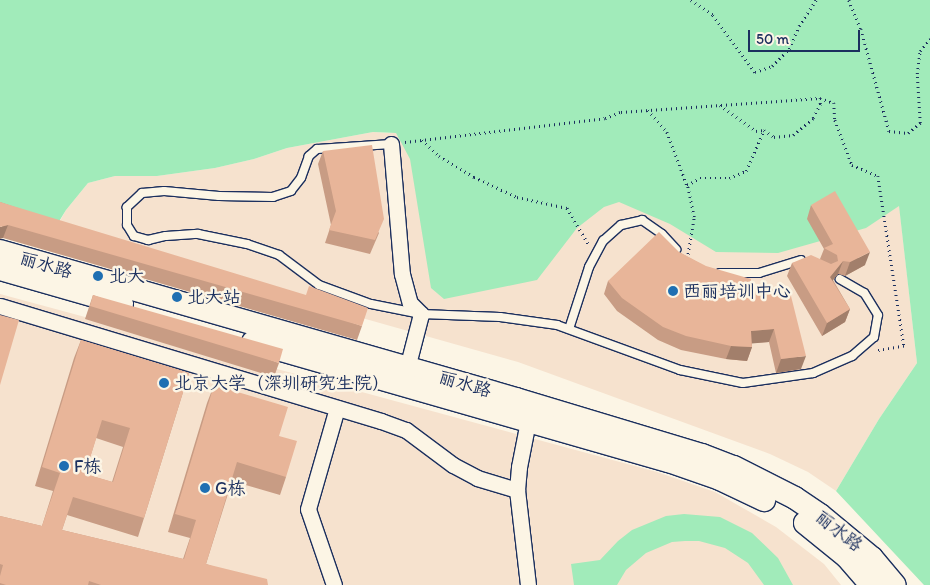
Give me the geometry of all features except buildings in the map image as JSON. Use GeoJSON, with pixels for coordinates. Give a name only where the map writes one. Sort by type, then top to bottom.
{"type":"FeatureCollection","features":[{"type":"Feature","properties":{"kind":"main road","name":"丽水路"},"geometry":{"type":"LineString","coordinates":[[0,252],[407,368],[702,455],[734,468],[795,498],[820,515],[872,558],[895,585]]}},
{"type":"Feature","properties":{"kind":"main road","name":"丽水路"},"geometry":{"type":"LineString","coordinates":[[0,269],[669,461],[742,488],[808,525],[847,557],[871,585]]}},
{"type":"Feature","properties":{"kind":"street"},"geometry":{"type":"LineString","coordinates":[[391,144],[402,274],[410,303],[421,314],[407,368]]}},
{"type":"Feature","properties":{"kind":"street"},"geometry":{"type":"LineString","coordinates":[[0,306],[406,430],[453,465],[469,474],[518,490]]}},
{"type":"Feature","properties":{"kind":"street"},"geometry":{"type":"LineString","coordinates":[[334,585],[308,509],[337,408]]}},
{"type":"Feature","properties":{"kind":"street"},"geometry":{"type":"LineString","coordinates":[[528,421],[519,467],[518,490],[528,585]]}},
{"type":"Feature","properties":{"kind":"lane"},"geometry":{"type":"LineString","coordinates":[[391,144],[318,149],[309,156],[300,178],[291,191],[273,197],[219,196],[164,190],[142,193],[127,207],[127,225],[134,236],[148,240],[166,236],[198,234],[247,244],[279,256],[319,286],[371,304],[421,314],[500,316],[557,325],[680,370],[743,383],[813,373],[852,356],[874,337],[878,315],[864,293],[840,279]]}},
{"type":"Feature","properties":{"kind":"lane"},"geometry":{"type":"LineString","coordinates":[[569,329],[589,267],[603,241],[621,225],[642,220],[662,234],[686,261]]}},
{"type":"Feature","properties":{"kind":"lane"},"geometry":{"type":"LineString","coordinates":[[712,270],[720,273],[759,273],[802,260],[809,263]]}},
{"type":"Feature","properties":{"kind":"path"},"geometry":{"type":"LineString","coordinates":[[691,0],[713,14],[755,72],[772,66],[789,48],[798,26],[816,0]]}},
{"type":"Feature","properties":{"kind":"path"},"geometry":{"type":"LineString","coordinates":[[849,0],[861,29],[889,131],[908,133],[920,123],[917,74],[920,51],[930,39]]}},
{"type":"Feature","properties":{"kind":"path"},"geometry":{"type":"LineString","coordinates":[[719,104],[756,131],[764,130],[774,137],[793,135],[813,118],[820,104],[820,98]]}},
{"type":"Feature","properties":{"kind":"path"},"geometry":{"type":"LineString","coordinates":[[391,144],[606,118],[621,112],[820,98],[834,104],[835,120],[852,165],[878,176],[904,346],[852,356]]}},
{"type":"Feature","properties":{"kind":"path"},"geometry":{"type":"LineString","coordinates":[[648,110],[667,132],[687,185],[694,217],[686,261]]}},
{"type":"Feature","properties":{"kind":"path"},"geometry":{"type":"LineString","coordinates":[[687,185],[700,178],[729,178],[746,171],[756,154],[764,130]]}},
{"type":"Feature","properties":{"kind":"path"},"geometry":{"type":"LineString","coordinates":[[422,140],[439,156],[474,178],[518,197],[567,208],[596,254]]}},
{"type":"Feature","properties":{"kind":"shaded area"},"geometry":{"type":"Polygon","coordinates":[[[434,129],[899,204],[917,363],[879,419],[836,491],[808,472],[770,454],[518,362],[270,292],[56,228],[66,210],[88,183],[115,176],[157,176],[215,168],[254,159],[287,148],[373,132],[390,133],[434,129]]]}},
{"type":"Feature","properties":{"kind":"shaded area","name":"北京大学（深圳研究生院）"},"geometry":{"type":"Polygon","coordinates":[[[0,294],[657,472],[715,492],[776,527],[824,564],[841,585],[0,585],[0,294]]]}},
{"type":"Feature","properties":{"kind":"green space"},"geometry":{"type":"Polygon","coordinates":[[[0,0],[930,0],[930,585],[924,585],[836,491],[879,419],[917,363],[899,206],[866,228],[778,253],[716,252],[670,224],[619,202],[604,207],[577,228],[537,280],[444,299],[431,288],[410,159],[396,133],[373,132],[287,148],[254,159],[215,168],[157,176],[115,176],[88,183],[66,210],[55,228],[0,215],[0,0]]]}},
{"type":"Feature","properties":{"kind":"green space"},"geometry":{"type":"Polygon","coordinates":[[[684,514],[720,517],[752,533],[778,558],[793,585],[764,585],[748,563],[725,548],[699,541],[685,541],[672,542],[646,553],[626,570],[617,585],[574,585],[571,564],[600,560],[618,541],[632,530],[666,516],[684,514]]]}},
{"type":"Feature","properties":{"kind":"place","name":"北大"},"geometry":{"type":"Point","coordinates":[98,276]}},
{"type":"Feature","properties":{"kind":"place","name":"西丽培训中心"},"geometry":{"type":"Point","coordinates":[673,291]}},
{"type":"Feature","properties":{"kind":"place","name":"北大站"},"geometry":{"type":"Point","coordinates":[177,297]}},
{"type":"Feature","properties":{"kind":"place","name":"北京大学（深圳研究生院）"},"geometry":{"type":"Point","coordinates":[164,383]}},
{"type":"Feature","properties":{"kind":"place","name":"F栋"},"geometry":{"type":"Point","coordinates":[64,466]}},
{"type":"Feature","properties":{"kind":"place","name":"G栋"},"geometry":{"type":"Point","coordinates":[205,488]}}]}
